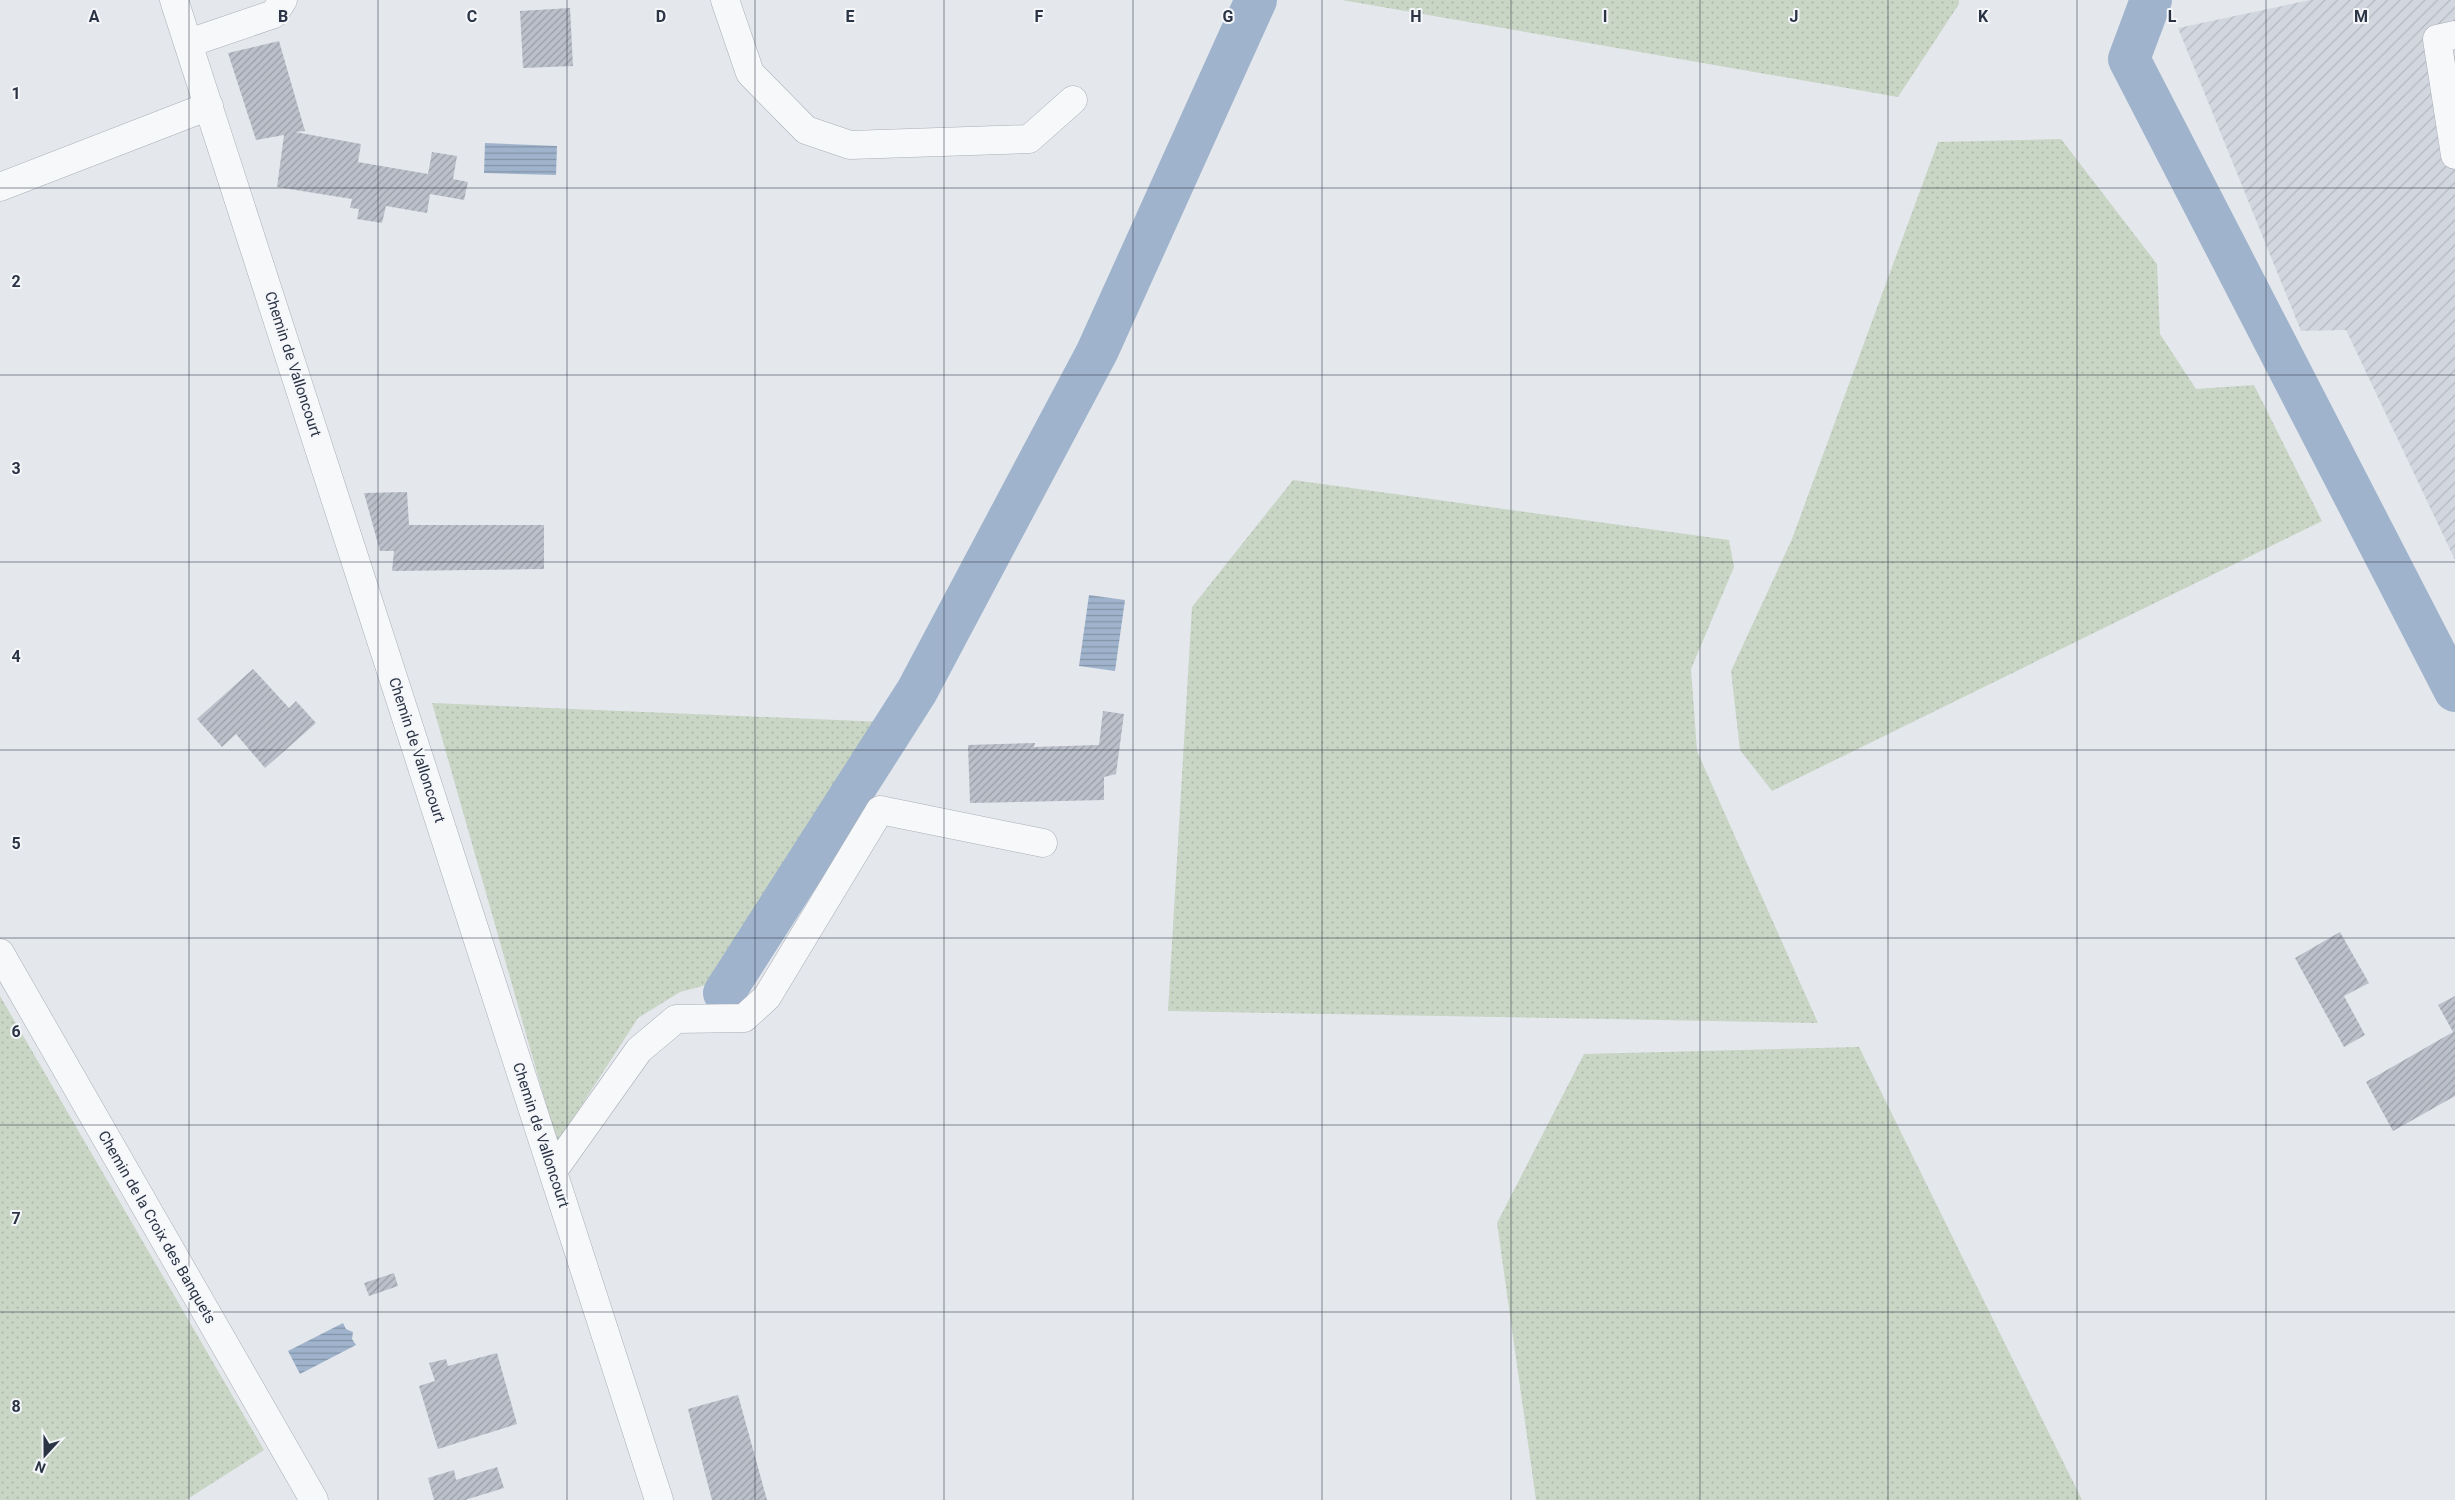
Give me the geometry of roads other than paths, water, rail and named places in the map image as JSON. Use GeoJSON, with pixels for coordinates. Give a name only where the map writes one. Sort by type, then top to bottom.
{"type":"FeatureCollection","features":[{"type":"Feature","properties":{"kind":"street","name":"Chemin de Valloncourt"},"geometry":{"type":"LineString","coordinates":[[174,0],[659,1500]]}},
{"type":"Feature","properties":{"kind":"street"},"geometry":{"type":"LineString","coordinates":[[188,43],[274,14],[284,0]]}},
{"type":"Feature","properties":{"kind":"street"},"geometry":{"type":"LineString","coordinates":[[725,0],[750,73],[806,130],[850,145],[1029,138],[1073,100]]}},
{"type":"Feature","properties":{"kind":"street"},"geometry":{"type":"LineString","coordinates":[[2455,35],[2437,40],[2455,156]]}},
{"type":"Feature","properties":{"kind":"street"},"geometry":{"type":"LineString","coordinates":[[0,187],[209,106]]}},
{"type":"Feature","properties":{"kind":"street"},"geometry":{"type":"LineString","coordinates":[[552,1171],[639,1050],[676,1019],[744,1018],[767,997],[880,810],[1043,843]]}},
{"type":"Feature","properties":{"kind":"street","name":"Chemin de la Croix des Banquets"},"geometry":{"type":"LineString","coordinates":[[0,953],[314,1500]]}},
{"type":"Feature","properties":{"kind":"water"},"geometry":{"type":"Polygon","coordinates":[[[485,143],[557,146],[556,175],[484,173],[485,143]]]}},
{"type":"Feature","properties":{"kind":"water"},"geometry":{"type":"Polygon","coordinates":[[[1089,595],[1125,600],[1115,671],[1079,666],[1089,595]]]}},
{"type":"Feature","properties":{"kind":"water"},"geometry":{"type":"Polygon","coordinates":[[[343,1323],[346,1329],[353,1332],[352,1339],[356,1345],[300,1374],[288,1351],[343,1323]]]}},
{"type":"Feature","properties":{"kind":"waterway"},"geometry":{"type":"LineString","coordinates":[[724,993],[917,691],[1097,352],[1256,0]]}},
{"type":"Feature","properties":{"kind":"waterway"},"geometry":{"type":"LineString","coordinates":[[2151,0],[2129,59],[2455,691]]}}]}
